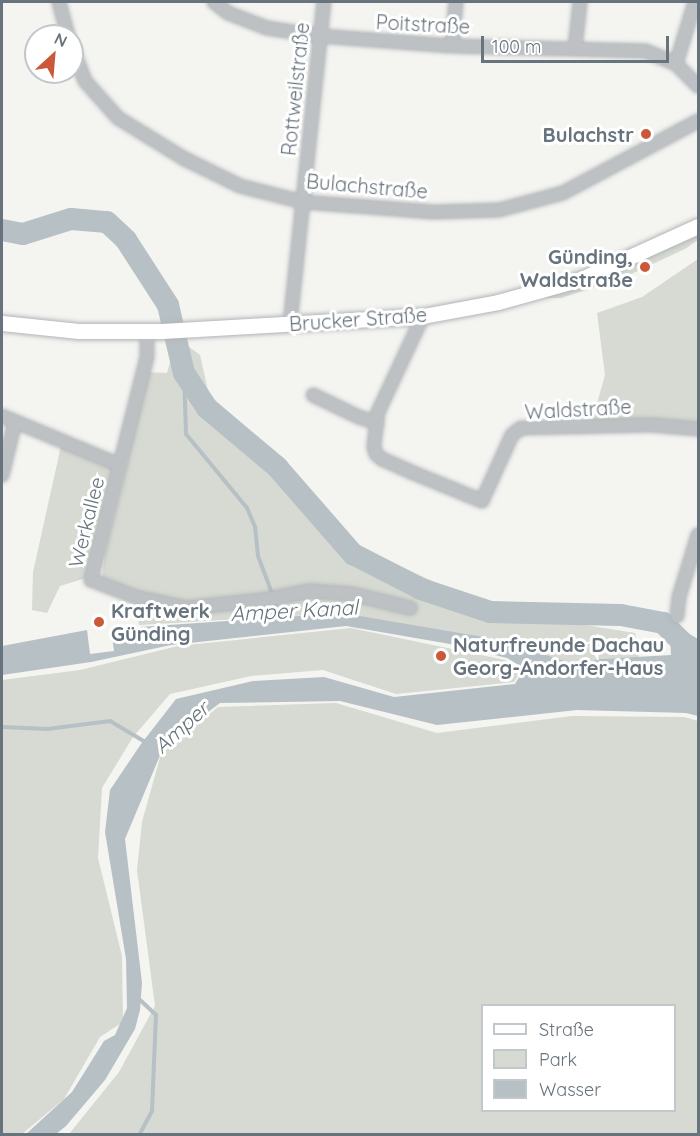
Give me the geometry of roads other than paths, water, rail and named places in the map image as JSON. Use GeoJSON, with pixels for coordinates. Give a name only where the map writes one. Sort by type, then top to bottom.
{"type":"FeatureCollection","features":[{"type":"Feature","properties":{"kind":"main road","name":"Brucker Straße"},"geometry":{"type":"LineString","coordinates":[[2,323],[79,331],[154,331],[423,316],[498,302],[581,279],[699,226]]}},
{"type":"Feature","properties":{"kind":"street"},"geometry":{"type":"LineString","coordinates":[[59,2],[65,24]]}},
{"type":"Feature","properties":{"kind":"street","name":"Poitstraße"},"geometry":{"type":"LineString","coordinates":[[214,2],[228,13],[267,28],[320,36],[452,46],[646,51],[676,64],[699,86]]}},
{"type":"Feature","properties":{"kind":"street","name":"Rottweilstraße"},"geometry":{"type":"LineString","coordinates":[[290,324],[324,2]]}},
{"type":"Feature","properties":{"kind":"street"},"geometry":{"type":"LineString","coordinates":[[452,46],[456,2]]}},
{"type":"Feature","properties":{"kind":"street"},"geometry":{"type":"LineString","coordinates":[[575,48],[580,2]]}},
{"type":"Feature","properties":{"kind":"street"},"geometry":{"type":"LineString","coordinates":[[676,64],[695,2]]}},
{"type":"Feature","properties":{"kind":"street","name":"Bulachstraße"},"geometry":{"type":"LineString","coordinates":[[84,78],[118,118],[185,159],[240,186],[303,202],[434,212],[499,210],[563,193],[699,122]]}},
{"type":"Feature","properties":{"kind":"street"},"geometry":{"type":"LineString","coordinates":[[314,395],[359,417],[377,423],[378,412],[423,316]]}},
{"type":"Feature","properties":{"kind":"street","name":"Werkallee"},"geometry":{"type":"LineString","coordinates":[[154,331],[91,580],[135,597],[186,608],[265,599],[310,591],[352,594],[410,608]]}},
{"type":"Feature","properties":{"kind":"street"},"geometry":{"type":"LineString","coordinates":[[2,416],[120,465]]}},
{"type":"Feature","properties":{"kind":"street"},"geometry":{"type":"LineString","coordinates":[[2,475],[15,422]]}},
{"type":"Feature","properties":{"kind":"street","name":"Waldstraße"},"geometry":{"type":"LineString","coordinates":[[377,423],[374,447],[376,454],[382,459],[482,501],[512,435],[521,428],[651,425],[699,429]]}},
{"type":"Feature","properties":{"kind":"street"},"geometry":{"type":"LineString","coordinates":[[677,616],[679,597],[699,535]]}},
{"type":"Feature","properties":{"kind":"water","name":"Amper"},"geometry":{"type":"Polygon","coordinates":[[[342,613],[495,639],[574,664],[601,659],[671,655],[670,634],[678,627],[698,639],[698,716],[686,713],[577,710],[437,725],[340,701],[220,703],[164,746],[125,839],[142,983],[140,1010],[135,1029],[105,1080],[66,1126],[56,1134],[26,1134],[72,1092],[104,1041],[115,1035],[127,1008],[126,959],[105,832],[110,790],[141,744],[176,699],[253,681],[324,677],[394,697],[515,684],[521,674],[517,664],[507,658],[450,644],[346,626],[171,645],[91,662],[2,675],[2,646],[87,630],[90,654],[114,651],[111,629],[342,613]]]}},
{"type":"Feature","properties":{"kind":"waterway"},"geometry":{"type":"LineString","coordinates":[[2,230],[23,234],[71,219],[107,222],[126,240],[168,305],[184,373],[207,408],[277,467],[353,554],[421,589],[490,612],[621,615],[663,623],[689,649],[698,663]]}},
{"type":"Feature","properties":{"kind":"waterway","name":"Amper Kanal"},"geometry":{"type":"LineString","coordinates":[[184,373],[186,434],[247,508],[255,527],[258,556],[282,620]]}},
{"type":"Feature","properties":{"kind":"waterway","name":"Amper"},"geometry":{"type":"LineString","coordinates":[[2,727],[47,729],[110,721],[147,743]]}},
{"type":"Feature","properties":{"kind":"waterway"},"geometry":{"type":"LineString","coordinates":[[139,999],[156,1015],[152,1111],[140,1134]]}},
{"type":"Feature","properties":{"kind":"place","name":"Bulachstr"},"geometry":{"type":"Point","coordinates":[646,134]}},
{"type":"Feature","properties":{"kind":"place","name":"Günding, Waldstraße"},"geometry":{"type":"Point","coordinates":[645,267]}},
{"type":"Feature","properties":{"kind":"place","name":"Kraftwerk Günding"},"geometry":{"type":"Point","coordinates":[99,622]}},
{"type":"Feature","properties":{"kind":"place","name":"Naturfreunde Dachau Georg-Andorfer-Haus"},"geometry":{"type":"Point","coordinates":[441,656]}}]}
